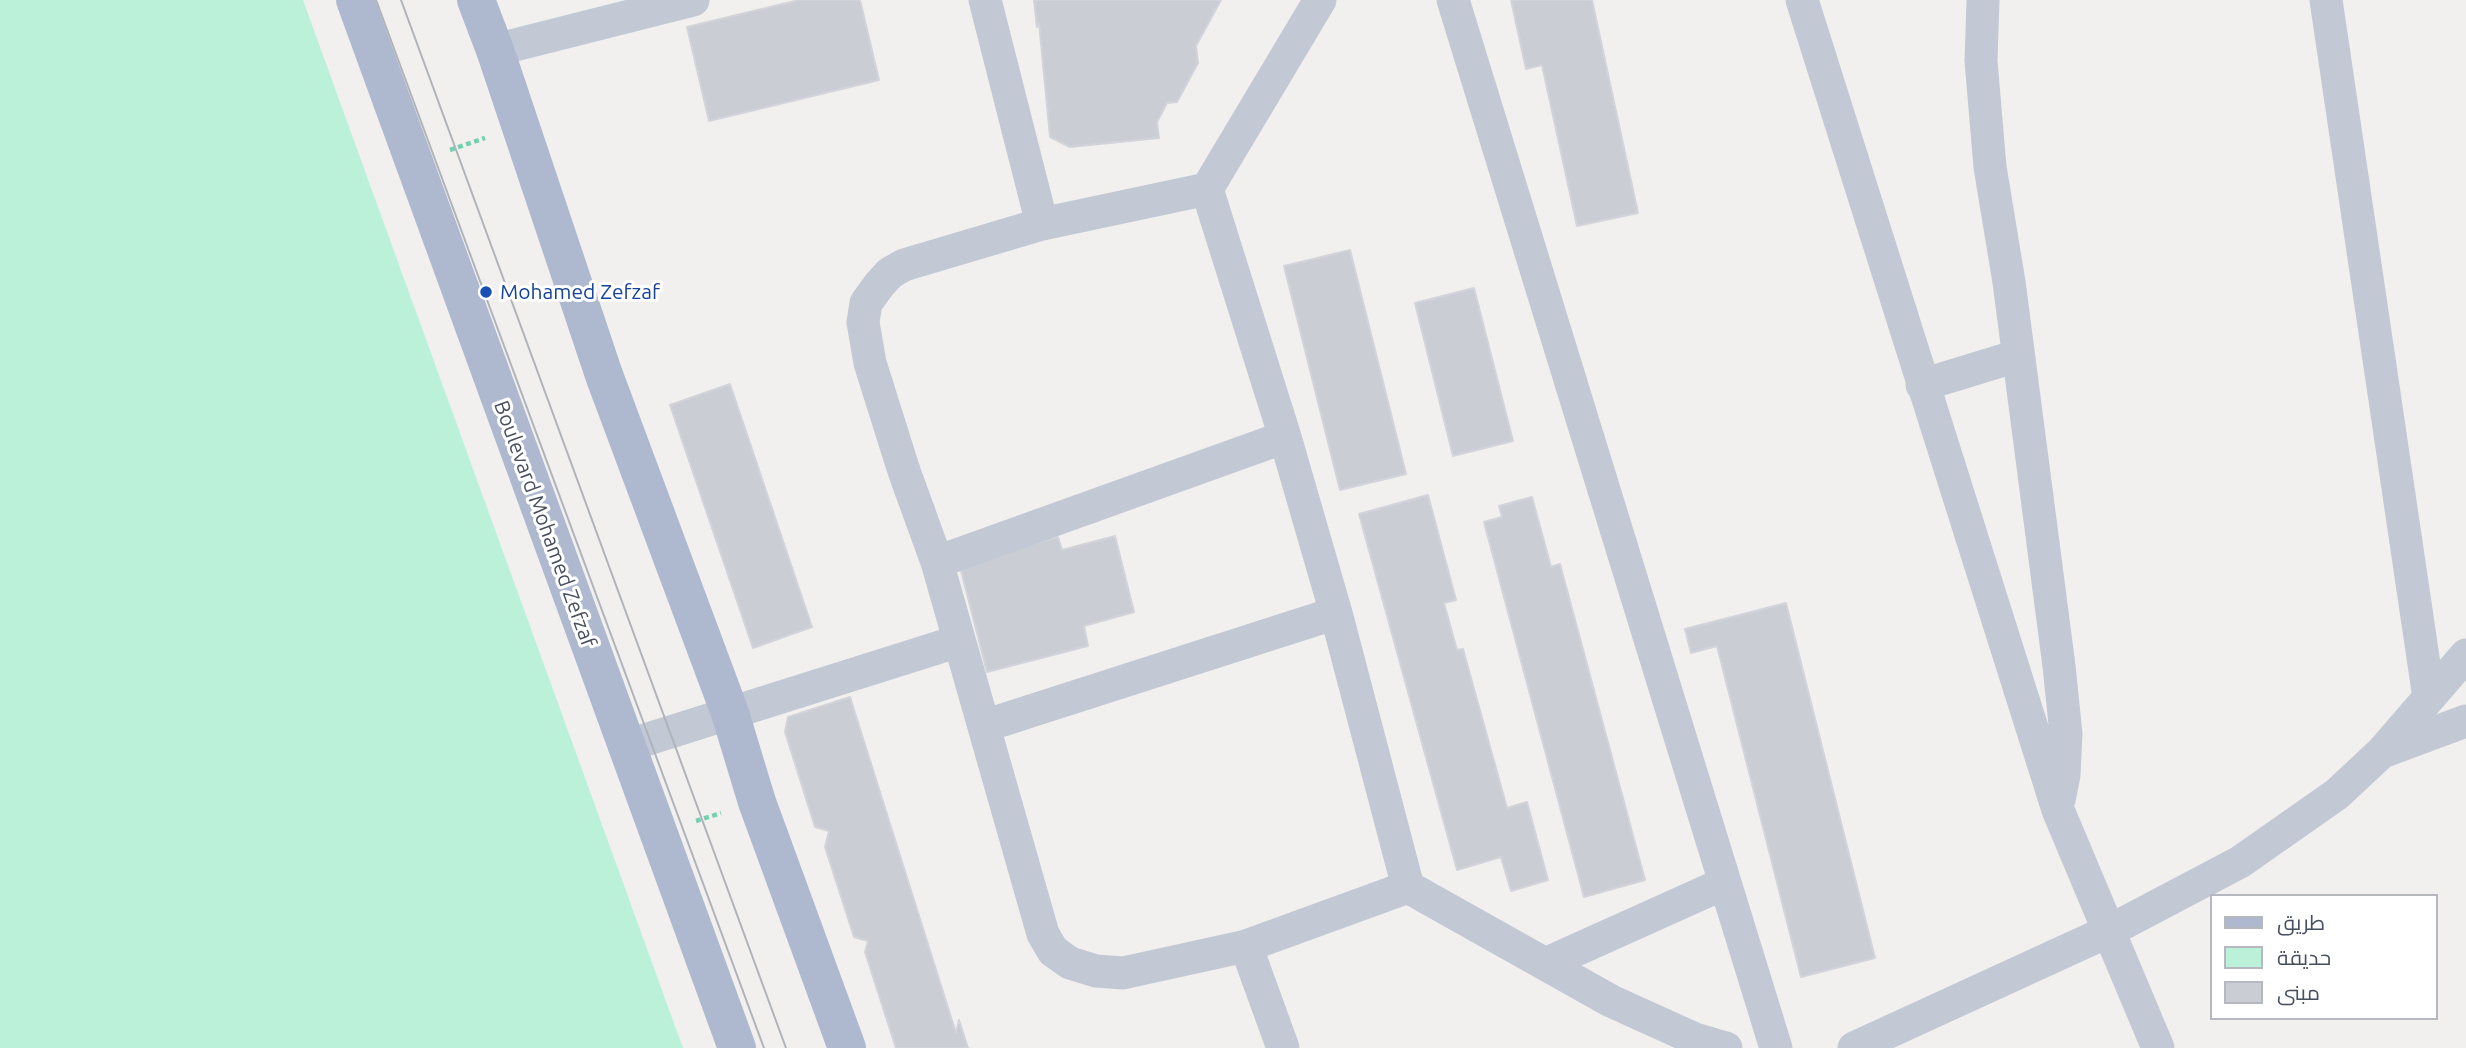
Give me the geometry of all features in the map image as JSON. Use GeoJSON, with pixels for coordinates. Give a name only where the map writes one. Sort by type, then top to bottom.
{"type":"FeatureCollection","features":[{"type":"Feature","properties":{"kind":"main road","name":"Boulevard Mohamed Zefzaf"},"geometry":{"type":"LineString","coordinates":[[355,0],[737,1048]]}},
{"type":"Feature","properties":{"kind":"main road"},"geometry":{"type":"LineString","coordinates":[[476,0],[604,375],[730,713],[757,802],[847,1048]]}},
{"type":"Feature","properties":{"kind":"street"},"geometry":{"type":"LineString","coordinates":[[495,50],[693,0]]}},
{"type":"Feature","properties":{"kind":"street"},"geometry":{"type":"LineString","coordinates":[[985,0],[1042,224]]}},
{"type":"Feature","properties":{"kind":"street"},"geometry":{"type":"LineString","coordinates":[[1320,0],[1207,189],[1042,224],[904,265],[890,273],[866,303],[863,322],[870,363],[904,471],[937,562],[1043,934],[1053,951],[1070,963],[1096,971],[1123,973],[1246,946],[1408,887]]}},
{"type":"Feature","properties":{"kind":"street"},"geometry":{"type":"LineString","coordinates":[[1453,0],[1776,1048]]}},
{"type":"Feature","properties":{"kind":"street"},"geometry":{"type":"LineString","coordinates":[[1801,0],[2058,810],[2158,1048]]}},
{"type":"Feature","properties":{"kind":"street"},"geometry":{"type":"LineString","coordinates":[[1983,0],[1983,106],[2066,734],[2064,775],[2058,810]]}},
{"type":"Feature","properties":{"kind":"street"},"geometry":{"type":"LineString","coordinates":[[2326,0],[2429,698]]}},
{"type":"Feature","properties":{"kind":"street"},"geometry":{"type":"LineString","coordinates":[[1207,189],[1285,437],[1336,612],[1408,887],[1611,1001],[1695,1040],[1726,1048]]}},
{"type":"Feature","properties":{"kind":"street"},"geometry":{"type":"LineString","coordinates":[[1922,385],[2018,356]]}},
{"type":"Feature","properties":{"kind":"street"},"geometry":{"type":"LineString","coordinates":[[937,562],[1285,437]]}},
{"type":"Feature","properties":{"kind":"street"},"geometry":{"type":"LineString","coordinates":[[984,726],[1336,612]]}},
{"type":"Feature","properties":{"kind":"street"},"geometry":{"type":"LineString","coordinates":[[626,747],[959,641]]}},
{"type":"Feature","properties":{"kind":"street"},"geometry":{"type":"LineString","coordinates":[[1854,1048],[2109,931],[2240,862],[2337,794],[2382,752],[2466,655]]}},
{"type":"Feature","properties":{"kind":"street"},"geometry":{"type":"LineString","coordinates":[[2382,752],[2466,721]]}},
{"type":"Feature","properties":{"kind":"street"},"geometry":{"type":"LineString","coordinates":[[1545,964],[1725,883]]}},
{"type":"Feature","properties":{"kind":"street"},"geometry":{"type":"LineString","coordinates":[[1246,946],[1283,1048]]}},
{"type":"Feature","properties":{"kind":"path"},"geometry":{"type":"LineString","coordinates":[[412,161],[520,127]]}},
{"type":"Feature","properties":{"kind":"path"},"geometry":{"type":"LineString","coordinates":[[658,834],[757,802]]}},
{"type":"Feature","properties":{"kind":"green space"},"geometry":{"type":"Polygon","coordinates":[[[0,0],[303,0],[683,1048],[0,1048],[0,0]]]}},
{"type":"Feature","properties":{"kind":"building"},"geometry":{"type":"Polygon","coordinates":[[[799,0],[860,0],[879,80],[709,121],[687,27],[799,0]]]}},
{"type":"Feature","properties":{"kind":"building"},"geometry":{"type":"Polygon","coordinates":[[[1034,0],[1221,0],[1196,46],[1198,63],[1177,102],[1167,103],[1157,122],[1159,138],[1070,147],[1050,137],[1039,23],[1037,27],[1034,0]]]}},
{"type":"Feature","properties":{"kind":"building"},"geometry":{"type":"Polygon","coordinates":[[[1511,0],[1592,0],[1638,213],[1577,226],[1542,65],[1526,69],[1511,0]]]}},
{"type":"Feature","properties":{"kind":"building"},"geometry":{"type":"Polygon","coordinates":[[[1350,250],[1406,474],[1340,490],[1284,266],[1350,250]]]}},
{"type":"Feature","properties":{"kind":"building"},"geometry":{"type":"Polygon","coordinates":[[[1474,288],[1513,441],[1453,456],[1415,303],[1474,288]]]}},
{"type":"Feature","properties":{"kind":"building"},"geometry":{"type":"Polygon","coordinates":[[[730,384],[812,627],[753,648],[670,405],[730,384]]]}},
{"type":"Feature","properties":{"kind":"building"},"geometry":{"type":"Polygon","coordinates":[[[1428,495],[1456,600],[1444,603],[1457,650],[1463,649],[1507,808],[1527,802],[1548,880],[1511,891],[1501,857],[1457,870],[1359,514],[1428,495]]]}},
{"type":"Feature","properties":{"kind":"building"},"geometry":{"type":"Polygon","coordinates":[[[1532,497],[1551,567],[1560,564],[1645,880],[1584,897],[1484,522],[1502,517],[1499,506],[1532,497]]]}},
{"type":"Feature","properties":{"kind":"building"},"geometry":{"type":"Polygon","coordinates":[[[1115,536],[1134,612],[1084,626],[1088,646],[987,672],[959,563],[1058,537],[1062,550],[1115,536]]]}},
{"type":"Feature","properties":{"kind":"building"},"geometry":{"type":"Polygon","coordinates":[[[1786,603],[1875,958],[1801,977],[1717,646],[1691,653],[1685,629],[1786,603]]]}},
{"type":"Feature","properties":{"kind":"building"},"geometry":{"type":"Polygon","coordinates":[[[850,697],[956,1033],[959,1020],[968,1048],[896,1048],[865,952],[868,941],[854,937],[825,847],[829,831],[815,827],[785,732],[788,717],[850,697]]]}},
{"type":"Feature","properties":{"kind":"tram line"},"geometry":{"type":"LineString","coordinates":[[376,0],[764,1048]]}},
{"type":"Feature","properties":{"kind":"tram line"},"geometry":{"type":"LineString","coordinates":[[401,0],[786,1048]]}},
{"type":"Feature","properties":{"kind":"place","name":"Mohamed Zefzaf"},"geometry":{"type":"Point","coordinates":[486,292]}}]}
